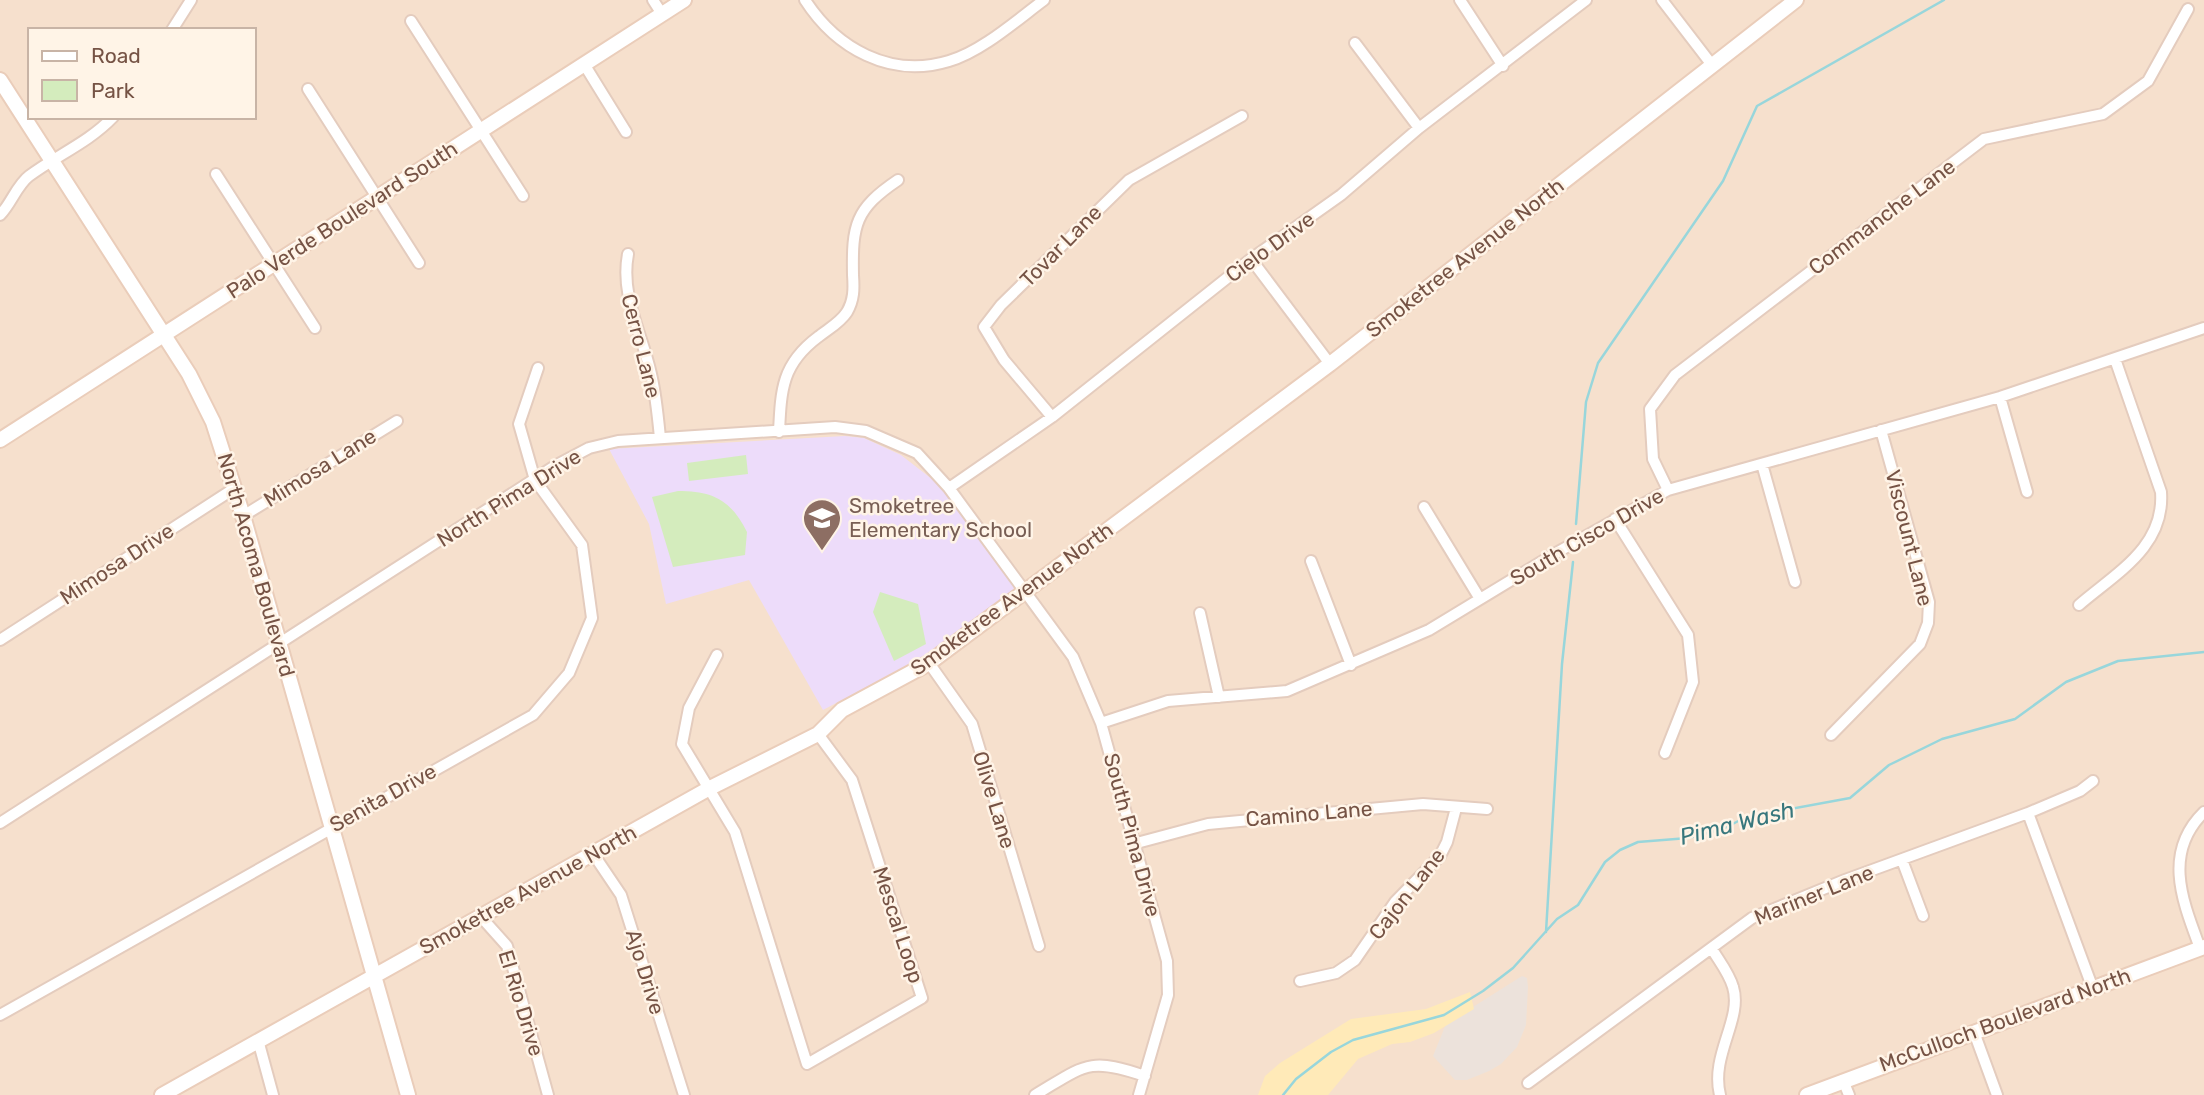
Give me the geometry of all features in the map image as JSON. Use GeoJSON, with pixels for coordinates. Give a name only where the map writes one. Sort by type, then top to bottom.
{"type":"FeatureCollection","features":[{"type":"Feature","properties":{"kind":"main road","name":"Palo Verde Boulevard South"},"geometry":{"type":"LineString","coordinates":[[0,440],[684,0]]}},
{"type":"Feature","properties":{"kind":"main road","name":"Smoketree Avenue North"},"geometry":{"type":"LineString","coordinates":[[162,1095],[708,789],[818,734],[842,710],[929,663],[1330,364],[1796,0]]}},
{"type":"Feature","properties":{"kind":"main road","name":"North Acoma Boulevard"},"geometry":{"type":"LineString","coordinates":[[0,80],[164,334],[211,418],[235,488],[408,1095]]}},
{"type":"Feature","properties":{"kind":"main road","name":"McCulloch Boulevard North"},"geometry":{"type":"LineString","coordinates":[[1807,1095],[2202,947]]}},
{"type":"Feature","properties":{"kind":"street"},"geometry":{"type":"LineString","coordinates":[[173,28],[191,0]]}},
{"type":"Feature","properties":{"kind":"street"},"geometry":{"type":"LineString","coordinates":[[653,0],[662,14]]}},
{"type":"Feature","properties":{"kind":"street"},"geometry":{"type":"LineString","coordinates":[[805,0],[817,19],[843,44],[874,60],[909,65],[949,61],[991,38],[1044,0]]}},
{"type":"Feature","properties":{"kind":"street"},"geometry":{"type":"LineString","coordinates":[[1460,0],[1503,66]]}},
{"type":"Feature","properties":{"kind":"street","name":"Cielo Drive"},"geometry":{"type":"LineString","coordinates":[[949,488],[1052,417],[1251,259],[1341,195],[1419,128],[1586,0]]}},
{"type":"Feature","properties":{"kind":"street"},"geometry":{"type":"LineString","coordinates":[[1662,0],[1713,65]]}},
{"type":"Feature","properties":{"kind":"street","name":"Commanche Lane"},"geometry":{"type":"LineString","coordinates":[[1668,490],[1653,459],[1650,409],[1675,374],[1984,139],[2103,114],[2148,81],[2188,9]]}},
{"type":"Feature","properties":{"kind":"street"},"geometry":{"type":"LineString","coordinates":[[411,20],[523,196]]}},
{"type":"Feature","properties":{"kind":"street"},"geometry":{"type":"LineString","coordinates":[[1355,43],[1419,128]]}},
{"type":"Feature","properties":{"kind":"street"},"geometry":{"type":"LineString","coordinates":[[584,64],[626,132]]}},
{"type":"Feature","properties":{"kind":"street"},"geometry":{"type":"LineString","coordinates":[[308,89],[419,263]]}},
{"type":"Feature","properties":{"kind":"street","name":"Tovar Lane"},"geometry":{"type":"LineString","coordinates":[[1052,417],[1004,360],[984,327],[1002,305],[1129,180],[1242,116]]}},
{"type":"Feature","properties":{"kind":"street"},"geometry":{"type":"LineString","coordinates":[[0,215],[11,204],[25,178],[82,144],[111,119]]}},
{"type":"Feature","properties":{"kind":"street"},"geometry":{"type":"LineString","coordinates":[[216,174],[315,328]]}},
{"type":"Feature","properties":{"kind":"street"},"geometry":{"type":"LineString","coordinates":[[779,432],[783,386],[791,363],[799,351],[835,325],[846,313],[853,297],[853,238],[857,220],[866,204],[898,180]]}},
{"type":"Feature","properties":{"kind":"street","name":"Cerro Lane"},"geometry":{"type":"LineString","coordinates":[[628,254],[626,280],[629,301],[651,373],[660,438]]}},
{"type":"Feature","properties":{"kind":"street"},"geometry":{"type":"LineString","coordinates":[[1251,259],[1330,364]]}},
{"type":"Feature","properties":{"kind":"street","name":"South Cisco Drive"},"geometry":{"type":"LineString","coordinates":[[1101,723],[1168,701],[1287,691],[1429,630],[1668,490],[2000,397],[2204,328]]}},
{"type":"Feature","properties":{"kind":"street"},"geometry":{"type":"LineString","coordinates":[[2079,605],[2144,549],[2155,534],[2162,508],[2161,492],[2115,359]]}},
{"type":"Feature","properties":{"kind":"street","name":"Senita Drive"},"geometry":{"type":"LineString","coordinates":[[0,1015],[533,715],[569,673],[592,618],[582,545],[535,480],[519,424],[538,368]]}},
{"type":"Feature","properties":{"kind":"street"},"geometry":{"type":"LineString","coordinates":[[2000,397],[2027,492]]}},
{"type":"Feature","properties":{"kind":"street","name":"Mimosa Lane"},"geometry":{"type":"LineString","coordinates":[[243,516],[397,421]]}},
{"type":"Feature","properties":{"kind":"street","name":"North Pima Drive"},"geometry":{"type":"LineString","coordinates":[[0,823],[568,458],[598,444],[835,427],[866,431],[916,453],[949,488],[1027,590]]}},
{"type":"Feature","properties":{"kind":"street","name":"Viscount Lane"},"geometry":{"type":"LineString","coordinates":[[1831,735],[1920,644],[1928,623],[1929,602],[1881,430]]}},
{"type":"Feature","properties":{"kind":"street"},"geometry":{"type":"LineString","coordinates":[[1762,464],[1795,582]]}},
{"type":"Feature","properties":{"kind":"street","name":"Mimosa Drive"},"geometry":{"type":"LineString","coordinates":[[0,640],[235,488]]}},
{"type":"Feature","properties":{"kind":"street"},"geometry":{"type":"LineString","coordinates":[[1424,507],[1480,600]]}},
{"type":"Feature","properties":{"kind":"street"},"geometry":{"type":"LineString","coordinates":[[1615,519],[1688,635],[1693,682],[1665,753]]}},
{"type":"Feature","properties":{"kind":"street"},"geometry":{"type":"LineString","coordinates":[[1311,561],[1351,665]]}},
{"type":"Feature","properties":{"kind":"street","name":"South Pima Drive"},"geometry":{"type":"LineString","coordinates":[[1027,590],[1073,657],[1101,723],[1167,961],[1168,995],[1139,1095]]}},
{"type":"Feature","properties":{"kind":"street"},"geometry":{"type":"LineString","coordinates":[[1200,613],[1219,697]]}},
{"type":"Feature","properties":{"kind":"street"},"geometry":{"type":"LineString","coordinates":[[708,789],[682,744],[689,708],[717,655]]}},
{"type":"Feature","properties":{"kind":"street","name":"Olive Lane"},"geometry":{"type":"LineString","coordinates":[[929,663],[972,724],[1039,947]]}},
{"type":"Feature","properties":{"kind":"street","name":"Mescal Loop"},"geometry":{"type":"LineString","coordinates":[[708,789],[735,832],[807,1064],[922,998],[852,780],[818,734]]}},
{"type":"Feature","properties":{"kind":"street","name":"Mariner Lane"},"geometry":{"type":"LineString","coordinates":[[1528,1083],[1712,949],[1735,929],[1766,911],[2028,813],[2080,792],[2093,780]]}},
{"type":"Feature","properties":{"kind":"street","name":"Camino Lane"},"geometry":{"type":"LineString","coordinates":[[1133,844],[1208,824],[1412,805],[1487,809]]}},
{"type":"Feature","properties":{"kind":"street","name":"Cajon Lane"},"geometry":{"type":"LineString","coordinates":[[1300,981],[1336,973],[1355,960],[1395,902],[1440,856],[1447,842],[1456,808]]}},
{"type":"Feature","properties":{"kind":"street"},"geometry":{"type":"LineString","coordinates":[[2202,947],[2178,880],[2181,851],[2190,829],[2204,812]]}},
{"type":"Feature","properties":{"kind":"street"},"geometry":{"type":"LineString","coordinates":[[2028,813],[2093,989]]}},
{"type":"Feature","properties":{"kind":"street","name":"Ajo Drive"},"geometry":{"type":"LineString","coordinates":[[594,855],[621,895],[684,1095]]}},
{"type":"Feature","properties":{"kind":"street"},"geometry":{"type":"LineString","coordinates":[[1902,860],[1923,916]]}},
{"type":"Feature","properties":{"kind":"street","name":"El Rio Drive"},"geometry":{"type":"LineString","coordinates":[[482,918],[507,946],[548,1095]]}},
{"type":"Feature","properties":{"kind":"street"},"geometry":{"type":"LineString","coordinates":[[1712,949],[1734,993],[1731,1018],[1717,1065],[1720,1095]]}},
{"type":"Feature","properties":{"kind":"street"},"geometry":{"type":"LineString","coordinates":[[1973,1032],[1997,1095]]}},
{"type":"Feature","properties":{"kind":"street"},"geometry":{"type":"LineString","coordinates":[[258,1041],[273,1095]]}},
{"type":"Feature","properties":{"kind":"street"},"geometry":{"type":"LineString","coordinates":[[1035,1095],[1081,1068],[1098,1063],[1145,1076]]}},
{"type":"Feature","properties":{"kind":"street"},"geometry":{"type":"LineString","coordinates":[[1843,1080],[1849,1095]]}},
{"type":"Feature","properties":{"kind":"shaded area"},"geometry":{"type":"Polygon","coordinates":[[[0,0],[2204,0],[2204,1095],[0,1095],[0,0]]]}},
{"type":"Feature","properties":{"kind":"shaded area","name":"Smoketree Elementary School"},"geometry":{"type":"Polygon","coordinates":[[[845,436],[864,438],[901,455],[937,483],[1011,579],[1014,589],[1011,598],[925,656],[823,710],[749,580],[666,604],[649,524],[609,449],[845,436]]]}},
{"type":"Feature","properties":{"kind":"shaded area"},"geometry":{"type":"Polygon","coordinates":[[[1522,976],[1527,978],[1528,987],[1526,1025],[1517,1047],[1501,1064],[1489,1071],[1467,1080],[1455,1080],[1433,1056],[1446,1024],[1522,976]]]}},
{"type":"Feature","properties":{"kind":"green space"},"geometry":{"type":"Polygon","coordinates":[[[746,455],[748,474],[689,481],[687,463],[746,455]]]}},
{"type":"Feature","properties":{"kind":"green space"},"geometry":{"type":"Polygon","coordinates":[[[678,491],[701,493],[727,505],[747,532],[745,555],[673,567],[652,497],[678,491]]]}},
{"type":"Feature","properties":{"kind":"green space"},"geometry":{"type":"Polygon","coordinates":[[[880,592],[918,604],[926,644],[894,661],[873,612],[880,592]]]}},
{"type":"Feature","properties":{"kind":"sand"},"geometry":{"type":"Polygon","coordinates":[[[1470,992],[1474,1009],[1434,1033],[1410,1042],[1392,1044],[1358,1059],[1328,1095],[1258,1095],[1265,1076],[1280,1063],[1351,1019],[1426,1009],[1470,992]]]}},
{"type":"Feature","properties":{"kind":"waterway"},"geometry":{"type":"LineString","coordinates":[[1576,524],[1586,402],[1598,363],[1723,181],[1757,106],[1944,0]]}},
{"type":"Feature","properties":{"kind":"waterway"},"geometry":{"type":"LineString","coordinates":[[1546,932],[1562,664],[1573,562]]}},
{"type":"Feature","properties":{"kind":"waterway","name":"Pima Wash"},"geometry":{"type":"LineString","coordinates":[[1283,1095],[1296,1079],[1331,1052],[1353,1040],[1444,1015],[1483,991],[1513,968],[1557,919],[1578,905],[1605,862],[1620,850],[1638,842],[1688,838],[1723,829],[1746,817],[1850,798],[1889,765],[1942,739],[2015,719],[2066,682],[2118,661],[2204,652]]}},
{"type":"Feature","properties":{"kind":"place","name":"Smoketree Elementary School"},"geometry":{"type":"Point","coordinates":[822,552]}}]}
